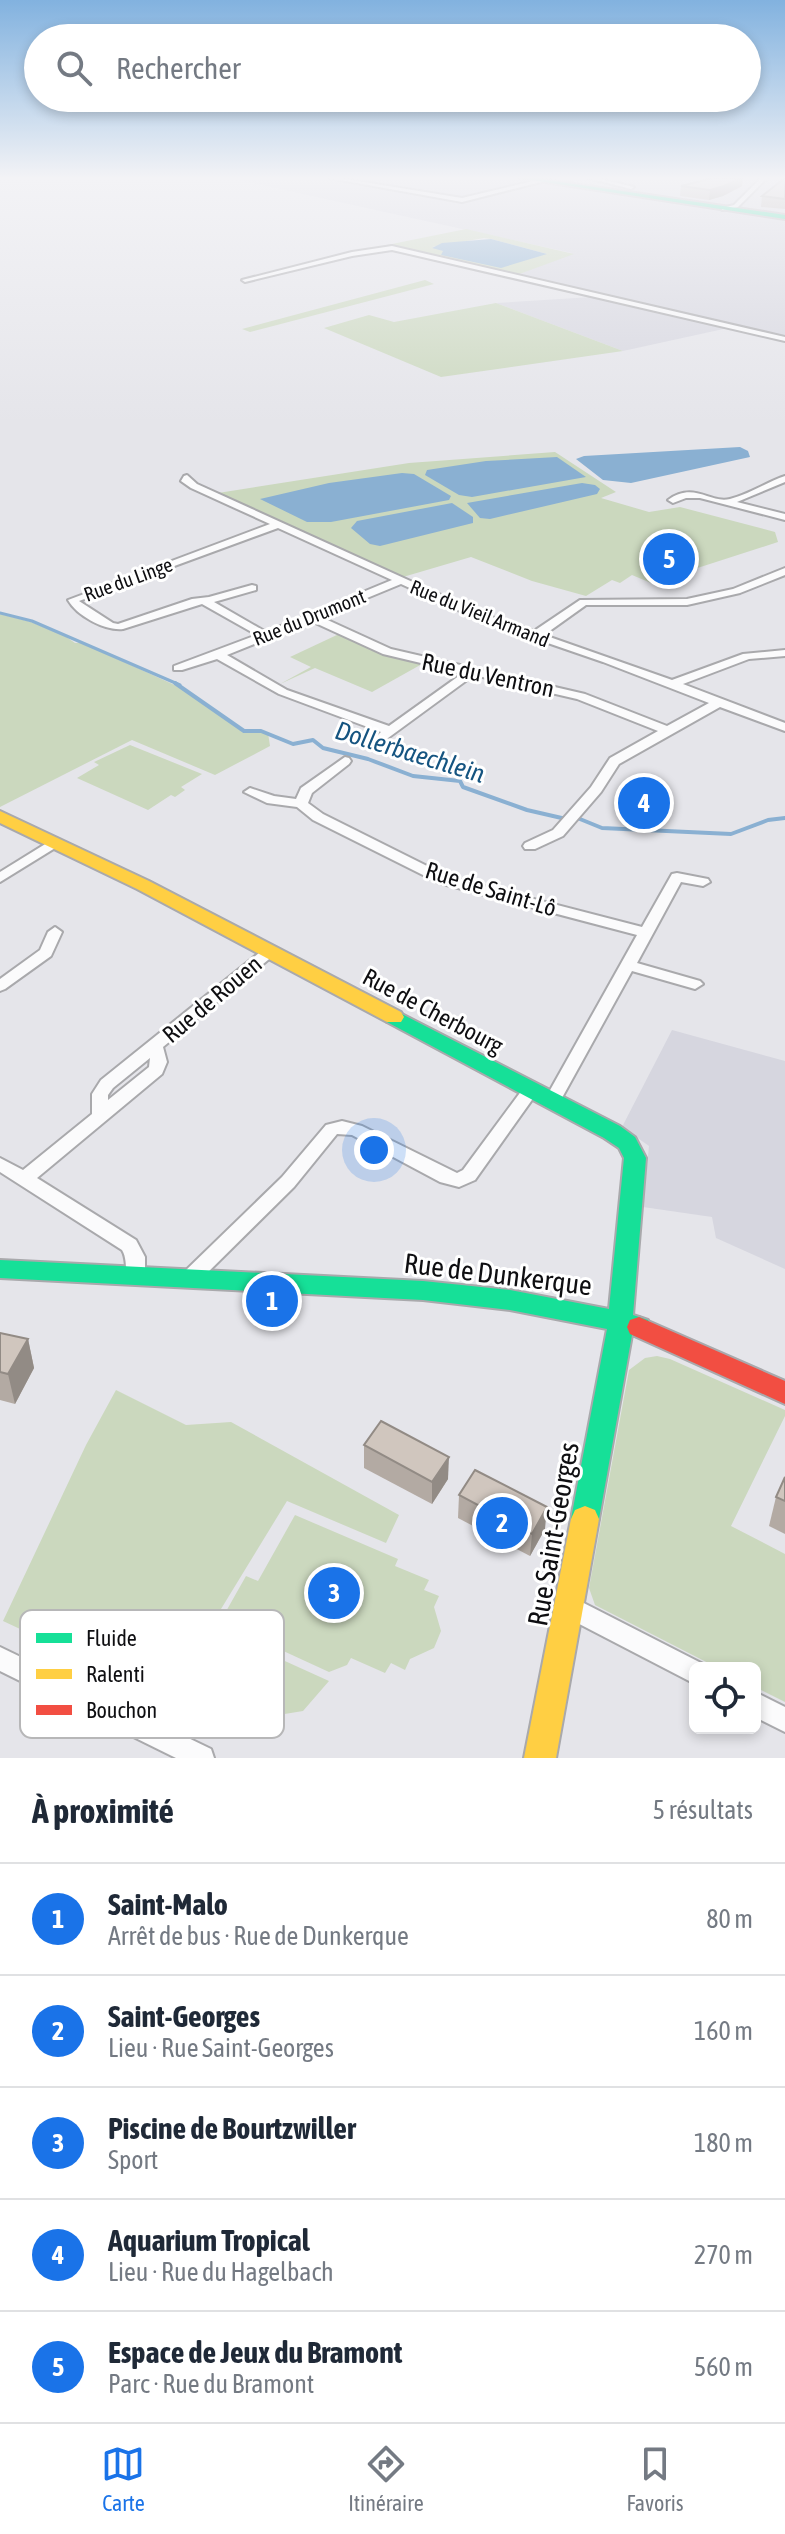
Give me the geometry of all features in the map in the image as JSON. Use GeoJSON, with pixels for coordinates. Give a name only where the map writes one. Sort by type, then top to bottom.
{"type":"FeatureCollection","features":[{"type":"Feature","properties":{"kind":"street"},"geometry":{"type":"LineString","coordinates":[[245,280],[327,260]]}},
{"type":"Feature","properties":{"kind":"street"},"geometry":{"type":"LineString","coordinates":[[444,260],[785,339]]}},
{"type":"Feature","properties":{"kind":"street","name":"Rue du Vieil Armand"},"geometry":{"type":"LineString","coordinates":[[187,478],[186,481],[194,486],[479,616],[785,727]]}},
{"type":"Feature","properties":{"kind":"street"},"geometry":{"type":"LineString","coordinates":[[728,503],[785,479]]}},
{"type":"Feature","properties":{"kind":"street"},"geometry":{"type":"LineString","coordinates":[[673,500],[684,493],[692,494],[785,517]]}},
{"type":"Feature","properties":{"kind":"street","name":"Rue du Linge"},"geometry":{"type":"LineString","coordinates":[[252,588],[206,602],[196,601],[119,627],[110,626],[73,600],[277,525]]}},
{"type":"Feature","properties":{"kind":"street"},"geometry":{"type":"LineString","coordinates":[[535,636],[584,602],[663,605],[687,602],[736,591],[785,571]]}},
{"type":"Feature","properties":{"kind":"street","name":"Rue du Drumont"},"geometry":{"type":"LineString","coordinates":[[178,668],[218,655],[400,581]]}},
{"type":"Feature","properties":{"kind":"street"},"geometry":{"type":"LineString","coordinates":[[206,602],[264,635]]}},
{"type":"Feature","properties":{"kind":"street","name":"Rue du Ventron"},"geometry":{"type":"LineString","coordinates":[[312,617],[378,649],[581,696],[666,730]]}},
{"type":"Feature","properties":{"kind":"street"},"geometry":{"type":"LineString","coordinates":[[673,684],[736,659],[785,653]]}},
{"type":"Feature","properties":{"kind":"street","name":"Rue du Drumont"},"geometry":{"type":"LineString","coordinates":[[218,655],[283,692],[390,731]]}},
{"type":"Feature","properties":{"kind":"street"},"geometry":{"type":"LineString","coordinates":[[373,745],[471,672]]}},
{"type":"Feature","properties":{"kind":"street"},"geometry":{"type":"LineString","coordinates":[[530,846],[558,833],[596,789],[614,761],[719,702]]}},
{"type":"Feature","properties":{"kind":"street"},"geometry":{"type":"LineString","coordinates":[[301,804],[306,791],[345,761]]}},
{"type":"Feature","properties":{"kind":"street","name":"Rue de Saint-Lô"},"geometry":{"type":"LineString","coordinates":[[250,792],[272,800],[301,804],[318,817],[444,880],[646,933]]}},
{"type":"Feature","properties":{"kind":"street","name":"Rue de Cherbourg"},"geometry":{"type":"LineString","coordinates":[[0,816],[269,952],[612,1132],[627,1143],[635,1152],[620,1320]]}},
{"type":"Feature","properties":{"kind":"street"},"geometry":{"type":"LineString","coordinates":[[0,878],[55,842]]}},
{"type":"Feature","properties":{"kind":"street"},"geometry":{"type":"LineString","coordinates":[[552,1101],[677,877],[703,882]]}},
{"type":"Feature","properties":{"kind":"street"},"geometry":{"type":"LineString","coordinates":[[0,986],[46,953],[55,932]]}},
{"type":"Feature","properties":{"kind":"street","name":"Rue de Rouen"},"geometry":{"type":"LineString","coordinates":[[24,1179],[156,1070],[159,1062],[155,1047],[269,952]]}},
{"type":"Feature","properties":{"kind":"street"},"geometry":{"type":"LineString","coordinates":[[628,965],[695,984]]}},
{"type":"Feature","properties":{"kind":"street"},"geometry":{"type":"LineString","coordinates":[[189,1279],[288,1182],[332,1129],[342,1127],[356,1130],[446,1177],[464,1178],[531,1090]]}},
{"type":"Feature","properties":{"kind":"street"},"geometry":{"type":"LineString","coordinates":[[0,1164],[129,1245],[136,1257],[136,1274]]}},
{"type":"Feature","properties":{"kind":"street","name":"Rue de Dunkerque"},"geometry":{"type":"LineString","coordinates":[[0,1269],[465,1294],[566,1308],[620,1320],[669,1338],[785,1393]]}},
{"type":"Feature","properties":{"kind":"street","name":"Rue Saint-Georges"},"geometry":{"type":"LineString","coordinates":[[540,1758],[620,1320]]}},
{"type":"Feature","properties":{"kind":"street"},"geometry":{"type":"LineString","coordinates":[[570,1607],[689,1669]]}},
{"type":"Feature","properties":{"kind":"street"},"geometry":{"type":"LineString","coordinates":[[0,1659],[20,1669]]}},
{"type":"Feature","properties":{"kind":"street"},"geometry":{"type":"LineString","coordinates":[[761,1707],[785,1720]]}},
{"type":"Feature","properties":{"kind":"street"},"geometry":{"type":"LineString","coordinates":[[161,1738],[202,1758]]}},
{"type":"Feature","properties":{"kind":"shaded area"},"geometry":{"type":"Polygon","coordinates":[[[554,260],[785,260],[785,340],[728,328],[623,351],[496,303],[592,297],[514,276],[554,260]]]}},
{"type":"Feature","properties":{"kind":"shaded area"},"geometry":{"type":"Polygon","coordinates":[[[672,1030],[785,1061],[785,1269],[716,1238],[712,1217],[643,1207],[649,1146],[622,1127],[672,1030]]]}},
{"type":"Feature","properties":{"kind":"green space"},"geometry":{"type":"Polygon","coordinates":[[[449,260],[558,260],[514,276],[449,260]]]}},
{"type":"Feature","properties":{"kind":"green space"},"geometry":{"type":"Polygon","coordinates":[[[425,280],[434,284],[250,332],[242,329],[425,280]]]}},
{"type":"Feature","properties":{"kind":"green space"},"geometry":{"type":"Polygon","coordinates":[[[496,303],[623,351],[441,377],[324,328],[369,315],[394,322],[496,303]]]}},
{"type":"Feature","properties":{"kind":"green space"},"geometry":{"type":"Polygon","coordinates":[[[555,452],[616,492],[601,498],[649,512],[680,507],[775,532],[778,542],[651,583],[632,575],[620,583],[612,580],[586,596],[532,581],[471,557],[403,577],[218,493],[409,463],[555,452]]]}},
{"type":"Feature","properties":{"kind":"green space"},"geometry":{"type":"Polygon","coordinates":[[[0,614],[31,622],[75,643],[83,643],[181,688],[243,732],[257,730],[268,733],[270,746],[215,775],[132,740],[0,807],[0,614]]]}},
{"type":"Feature","properties":{"kind":"green space"},"geometry":{"type":"Polygon","coordinates":[[[339,634],[380,654],[422,664],[372,692],[315,668],[280,684],[311,667],[290,657],[339,634]]]}},
{"type":"Feature","properties":{"kind":"green space"},"geometry":{"type":"Polygon","coordinates":[[[130,745],[202,774],[181,787],[185,790],[175,797],[171,795],[148,810],[77,778],[99,765],[94,762],[130,745]]]}},
{"type":"Feature","properties":{"kind":"green space"},"geometry":{"type":"Polygon","coordinates":[[[657,1356],[670,1359],[785,1410],[785,1416],[731,1526],[785,1554],[785,1702],[761,1690],[761,1662],[706,1662],[595,1605],[589,1588],[629,1370],[645,1358],[657,1356]]]}},
{"type":"Feature","properties":{"kind":"green space"},"geometry":{"type":"Polygon","coordinates":[[[116,1390],[186,1425],[231,1422],[399,1515],[386,1543],[287,1501],[220,1610],[20,1610],[20,1629],[3,1621],[86,1445],[116,1390]]]}},
{"type":"Feature","properties":{"kind":"green space"},"geometry":{"type":"Polygon","coordinates":[[[295,1515],[398,1559],[395,1566],[429,1580],[424,1590],[439,1596],[434,1607],[441,1631],[434,1648],[410,1659],[405,1670],[391,1663],[385,1673],[351,1658],[347,1665],[329,1672],[284,1651],[284,1610],[227,1610],[246,1576],[258,1581],[295,1515]]]}},
{"type":"Feature","properties":{"kind":"green space"},"geometry":{"type":"Polygon","coordinates":[[[284,1661],[329,1681],[303,1711],[284,1714],[284,1661]]]}},
{"type":"Feature","properties":{"kind":"water"},"geometry":{"type":"Polygon","coordinates":[[[464,260],[527,260],[501,268],[464,260]]]}},
{"type":"Feature","properties":{"kind":"water"},"geometry":{"type":"Polygon","coordinates":[[[740,447],[748,451],[750,457],[631,483],[603,480],[576,459],[584,456],[740,447]]]}},
{"type":"Feature","properties":{"kind":"water"},"geometry":{"type":"Polygon","coordinates":[[[557,457],[586,477],[472,497],[459,495],[425,475],[427,470],[486,461],[557,457]]]}},
{"type":"Feature","properties":{"kind":"water"},"geometry":{"type":"Polygon","coordinates":[[[414,474],[451,496],[449,500],[331,522],[307,522],[260,499],[329,483],[414,474]]]}},
{"type":"Feature","properties":{"kind":"water"},"geometry":{"type":"Polygon","coordinates":[[[582,483],[600,489],[597,494],[490,519],[480,518],[467,503],[582,483]]]}},
{"type":"Feature","properties":{"kind":"water"},"geometry":{"type":"Polygon","coordinates":[[[452,503],[473,517],[473,523],[380,546],[370,544],[351,528],[357,521],[452,503]]]}},
{"type":"Feature","properties":{"kind":"building"},"geometry":{"type":"Polygon","coordinates":[[[0,1333],[28,1339],[8,1374],[0,1372],[0,1333]]]}},
{"type":"Feature","properties":{"kind":"building"},"geometry":{"type":"Polygon","coordinates":[[[381,1421],[449,1457],[432,1482],[364,1445],[381,1421]]]}},
{"type":"Feature","properties":{"kind":"building"},"geometry":{"type":"Polygon","coordinates":[[[475,1470],[547,1507],[532,1534],[459,1495],[475,1470]]]}},
{"type":"Feature","properties":{"kind":"building"},"geometry":{"type":"Polygon","coordinates":[[[785,1477],[785,1501],[776,1497],[785,1477]]]}},
{"type":"Feature","properties":{"kind":"waterway","name":"Dollerbaechlein"},"geometry":{"type":"LineString","coordinates":[[0,613],[32,621],[180,685]]}},
{"type":"Feature","properties":{"kind":"waterway","name":"Dollerbaechlein"},"geometry":{"type":"LineString","coordinates":[[175,683],[244,731],[261,731],[293,744],[313,740],[323,748],[368,759],[413,776],[460,781],[463,787],[527,810],[566,819]]}},
{"type":"Feature","properties":{"kind":"waterway","name":"Dollerbaechlein"},"geometry":{"type":"LineString","coordinates":[[575,817],[602,828],[731,834],[768,820],[785,818]]}},
{"type":"Feature","properties":{"kind":"traffic: fast"},"geometry":{"type":"LineString","coordinates":[[394,1017],[612,1132],[627,1143],[635,1158],[619,1336],[585,1519]]}},
{"type":"Feature","properties":{"kind":"traffic: fast"},"geometry":{"type":"LineString","coordinates":[[0,1269],[423,1290],[553,1307],[639,1327]]}},
{"type":"Feature","properties":{"kind":"traffic: slow"},"geometry":{"type":"LineString","coordinates":[[0,816],[143,885],[394,1017]]}},
{"type":"Feature","properties":{"kind":"traffic: slow"},"geometry":{"type":"LineString","coordinates":[[540,1758],[585,1519]]}},
{"type":"Feature","properties":{"kind":"traffic: jam"},"geometry":{"type":"LineString","coordinates":[[639,1327],[785,1393]]}},
{"type":"Feature","properties":{"kind":"place","name":"Espace de Jeux du Bramont"},"geometry":{"type":"Point","coordinates":[669,559]}},
{"type":"Feature","properties":{"kind":"place","name":"Aquarium Tropical"},"geometry":{"type":"Point","coordinates":[644,803]}},
{"type":"Feature","properties":{"kind":"place","name":"Saint-Malo"},"geometry":{"type":"Point","coordinates":[272,1301]}},
{"type":"Feature","properties":{"kind":"place","name":"Saint-Georges"},"geometry":{"type":"Point","coordinates":[502,1523]}},
{"type":"Feature","properties":{"kind":"place","name":"Piscine de Bourtzwiller"},"geometry":{"type":"Point","coordinates":[334,1593]}}]}
